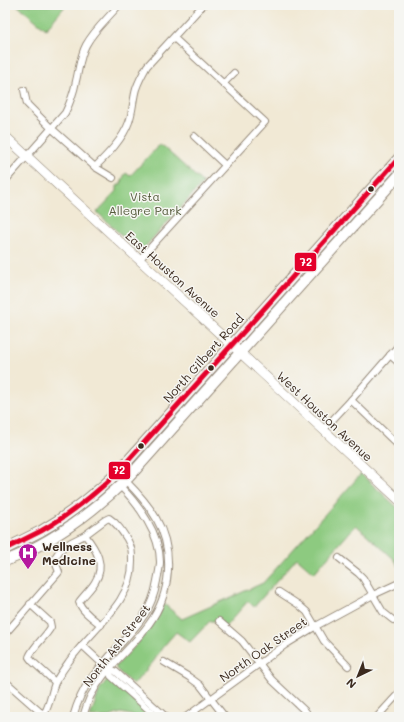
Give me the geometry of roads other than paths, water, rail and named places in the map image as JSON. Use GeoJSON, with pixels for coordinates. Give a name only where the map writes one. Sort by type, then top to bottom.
{"type":"FeatureCollection","features":[{"type":"Feature","properties":{"kind":"main road","name":"North Gilbert Road"},"geometry":{"type":"LineString","coordinates":[[5,561],[38,546],[73,525],[123,483],[349,215],[399,158]]}},
{"type":"Feature","properties":{"kind":"main road","name":"North Gilbert Road"},"geometry":{"type":"LineString","coordinates":[[5,549],[60,519],[102,487],[357,222],[399,175]]}},
{"type":"Feature","properties":{"kind":"main road"},"geometry":{"type":"LineString","coordinates":[[349,215],[357,222]]}},
{"type":"Feature","properties":{"kind":"street"},"geometry":{"type":"LineString","coordinates":[[5,181],[65,113],[76,83],[81,58],[86,46],[94,33],[119,5]]}},
{"type":"Feature","properties":{"kind":"street"},"geometry":{"type":"LineString","coordinates":[[96,167],[109,153],[129,123],[136,88],[140,77],[147,66],[203,5]]}},
{"type":"Feature","properties":{"kind":"street"},"geometry":{"type":"LineString","coordinates":[[139,260],[265,122],[174,38]]}},
{"type":"Feature","properties":{"kind":"street"},"geometry":{"type":"LineString","coordinates":[[224,83],[234,73]]}},
{"type":"Feature","properties":{"kind":"street"},"geometry":{"type":"LineString","coordinates":[[24,90],[27,104],[96,167],[114,178]]}},
{"type":"Feature","properties":{"kind":"street","name":"East Houston Avenue"},"geometry":{"type":"LineString","coordinates":[[5,136],[236,349]]}},
{"type":"Feature","properties":{"kind":"street"},"geometry":{"type":"LineString","coordinates":[[194,136],[225,165]]}},
{"type":"Feature","properties":{"kind":"street"},"geometry":{"type":"LineString","coordinates":[[391,168],[399,175]]}},
{"type":"Feature","properties":{"kind":"street"},"geometry":{"type":"LineString","coordinates":[[323,430],[399,346]]}},
{"type":"Feature","properties":{"kind":"street","name":"West Houston Avenue"},"geometry":{"type":"LineString","coordinates":[[236,349],[399,500]]}},
{"type":"Feature","properties":{"kind":"street"},"geometry":{"type":"LineString","coordinates":[[390,355],[399,363]]}},
{"type":"Feature","properties":{"kind":"street"},"geometry":{"type":"LineString","coordinates":[[350,400],[399,446]]}},
{"type":"Feature","properties":{"kind":"street","name":"North Ash Street"},"geometry":{"type":"LineString","coordinates":[[73,717],[84,689],[144,616],[157,584],[160,562],[157,544],[149,524],[137,505],[126,492],[123,483]]}},
{"type":"Feature","properties":{"kind":"street","name":"North Ash Street"},"geometry":{"type":"LineString","coordinates":[[83,717],[93,692],[109,670],[154,618],[163,599],[168,579],[166,544],[159,523],[146,502],[123,483]]}},
{"type":"Feature","properties":{"kind":"street"},"geometry":{"type":"LineString","coordinates":[[5,634],[30,604],[60,572],[54,559],[60,550],[71,542],[85,535],[105,520],[109,518],[114,521],[123,532],[131,548],[132,568],[130,580],[116,605],[101,625],[74,655],[56,682],[47,710],[44,714],[5,681]]}},
{"type":"Feature","properties":{"kind":"street"},"geometry":{"type":"LineString","coordinates":[[85,535],[94,547],[99,559],[100,568],[95,583],[79,602],[80,606],[101,625]]}},
{"type":"Feature","properties":{"kind":"street"},"geometry":{"type":"LineString","coordinates":[[339,558],[363,578],[383,612],[393,620]]}},
{"type":"Feature","properties":{"kind":"street","name":"North Oak Street"},"geometry":{"type":"LineString","coordinates":[[186,717],[286,644],[373,595],[399,583]]}},
{"type":"Feature","properties":{"kind":"street"},"geometry":{"type":"LineString","coordinates":[[278,592],[308,612],[324,641],[348,666]]}},
{"type":"Feature","properties":{"kind":"street"},"geometry":{"type":"LineString","coordinates":[[30,604],[50,622],[51,626],[49,631],[35,646],[29,657],[56,682]]}},
{"type":"Feature","properties":{"kind":"street"},"geometry":{"type":"LineString","coordinates":[[219,622],[242,641],[272,680],[306,712]]}},
{"type":"Feature","properties":{"kind":"street"},"geometry":{"type":"LineString","coordinates":[[82,645],[109,670],[111,676],[157,717]]}},
{"type":"Feature","properties":{"kind":"street"},"geometry":{"type":"LineString","coordinates":[[164,662],[200,685],[225,717]]}},
{"type":"Feature","properties":{"kind":"street"},"geometry":{"type":"LineString","coordinates":[[109,670],[115,671],[166,717]]}},
{"type":"Feature","properties":{"kind":"street"},"geometry":{"type":"LineString","coordinates":[[378,717],[399,693]]}},
{"type":"Feature","properties":{"kind":"place","name":"Wellness Medicine"},"geometry":{"type":"Point","coordinates":[28,570]}},
{"type":"Feature","properties":{"kind":"park label","name":"Vista Allegre Park"},"geometry":{"type":"Point","coordinates":[145,203]}}]}
